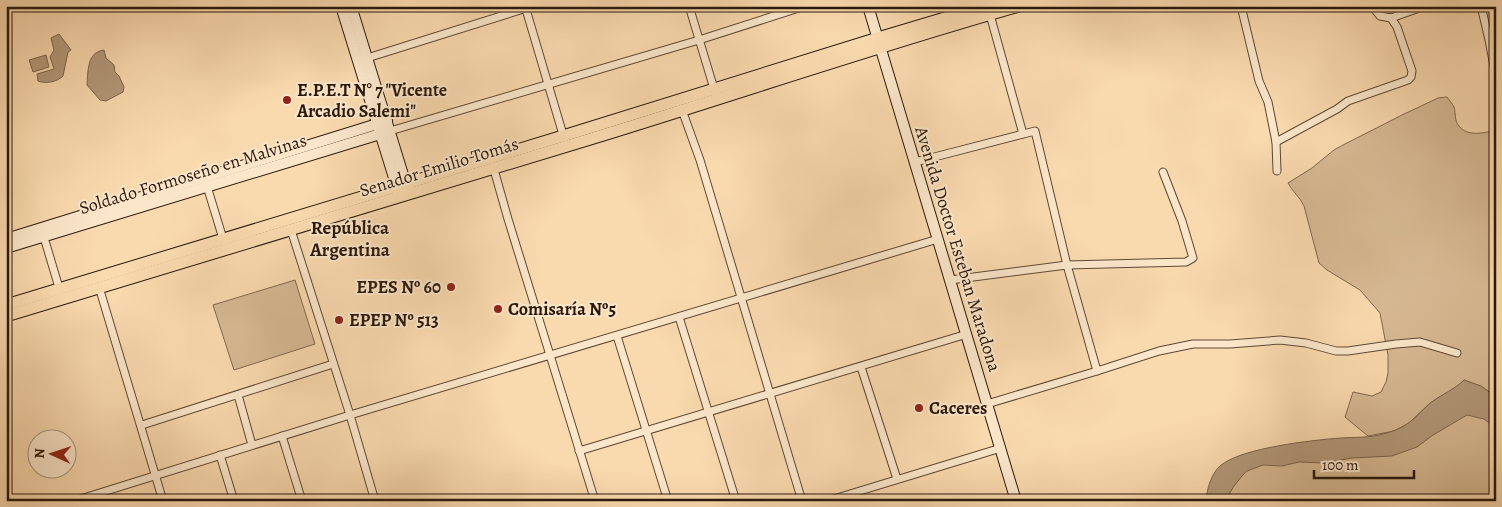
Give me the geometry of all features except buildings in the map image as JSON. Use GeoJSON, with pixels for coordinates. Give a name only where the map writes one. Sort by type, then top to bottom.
{"type":"FeatureCollection","features":[{"type":"Feature","properties":{"kind":"main road"},"geometry":{"type":"LineString","coordinates":[[342,6],[362,59],[402,190]]}},
{"type":"Feature","properties":{"kind":"main road"},"geometry":{"type":"LineString","coordinates":[[351,6],[362,59]]}},
{"type":"Feature","properties":{"kind":"main road","name":"Avenida Doctor Esteban Maradona"},"geometry":{"type":"LineString","coordinates":[[868,6],[1016,501]]}},
{"type":"Feature","properties":{"kind":"main road","name":"Senador Emilio Tomás"},"geometry":{"type":"LineString","coordinates":[[6,316],[61,294],[565,141],[879,42],[988,9],[1019,6]]}},
{"type":"Feature","properties":{"kind":"main road","name":"Senador Emilio Tomás"},"geometry":{"type":"LineString","coordinates":[[565,141],[682,110],[716,94]]}},
{"type":"Feature","properties":{"kind":"main road","name":"Soldado Formoseño en Malvinas"},"geometry":{"type":"LineString","coordinates":[[6,248],[42,233],[384,128]]}},
{"type":"Feature","properties":{"kind":"main road","name":"Senador Emilio Tomás"},"geometry":{"type":"LineString","coordinates":[[6,305],[99,287],[224,245],[291,230],[402,190]]}},
{"type":"Feature","properties":{"kind":"main road","name":"Soldado Formoseño en Malvinas"},"geometry":{"type":"LineString","coordinates":[[6,239],[42,233]]}},
{"type":"Feature","properties":{"kind":"street"},"geometry":{"type":"LineString","coordinates":[[688,6],[716,94]]}},
{"type":"Feature","properties":{"kind":"street"},"geometry":{"type":"LineString","coordinates":[[384,128],[549,84],[699,40],[805,6]]}},
{"type":"Feature","properties":{"kind":"street"},"geometry":{"type":"LineString","coordinates":[[1241,6],[1259,81],[1268,102],[1276,142],[1277,170]]}},
{"type":"Feature","properties":{"kind":"street"},"geometry":{"type":"LineString","coordinates":[[1372,6],[1380,16],[1391,18],[1425,6]]}},
{"type":"Feature","properties":{"kind":"street"},"geometry":{"type":"LineString","coordinates":[[1481,6],[1490,40],[1496,76]]}},
{"type":"Feature","properties":{"kind":"street"},"geometry":{"type":"LineString","coordinates":[[362,59],[528,7],[565,141]]}},
{"type":"Feature","properties":{"kind":"street"},"geometry":{"type":"LineString","coordinates":[[988,9],[1023,134]]}},
{"type":"Feature","properties":{"kind":"street"},"geometry":{"type":"LineString","coordinates":[[1276,142],[1337,109],[1348,101],[1408,80],[1411,77],[1412,71],[1398,26],[1391,18]]}},
{"type":"Feature","properties":{"kind":"street"},"geometry":{"type":"LineString","coordinates":[[682,110],[700,160],[802,501]]}},
{"type":"Feature","properties":{"kind":"street"},"geometry":{"type":"LineString","coordinates":[[915,162],[1035,131],[1067,264],[1098,371]]}},
{"type":"Feature","properties":{"kind":"street"},"geometry":{"type":"LineString","coordinates":[[492,163],[595,501]]}},
{"type":"Feature","properties":{"kind":"street"},"geometry":{"type":"LineString","coordinates":[[950,280],[1067,264],[1186,262],[1193,258],[1182,221],[1163,172]]}},
{"type":"Feature","properties":{"kind":"street"},"geometry":{"type":"LineString","coordinates":[[206,182],[224,245]]}},
{"type":"Feature","properties":{"kind":"street"},"geometry":{"type":"LineString","coordinates":[[291,230],[350,415],[375,501]]}},
{"type":"Feature","properties":{"kind":"street"},"geometry":{"type":"LineString","coordinates":[[42,233],[61,294]]}},
{"type":"Feature","properties":{"kind":"street"},"geometry":{"type":"LineString","coordinates":[[74,501],[350,415],[938,239]]}},
{"type":"Feature","properties":{"kind":"street"},"geometry":{"type":"LineString","coordinates":[[99,287],[142,425],[163,501]]}},
{"type":"Feature","properties":{"kind":"street"},"geometry":{"type":"LineString","coordinates":[[679,317],[736,501]]}},
{"type":"Feature","properties":{"kind":"street"},"geometry":{"type":"LineString","coordinates":[[579,451],[967,334]]}},
{"type":"Feature","properties":{"kind":"street"},"geometry":{"type":"LineString","coordinates":[[617,336],[648,431],[668,501]]}},
{"type":"Feature","properties":{"kind":"street"},"geometry":{"type":"LineString","coordinates":[[987,404],[1098,371],[1159,350],[1193,344],[1230,344],[1280,340],[1336,351],[1348,351],[1420,342],[1457,353]]}},
{"type":"Feature","properties":{"kind":"street"},"geometry":{"type":"LineString","coordinates":[[142,425],[333,364]]}},
{"type":"Feature","properties":{"kind":"street"},"geometry":{"type":"LineString","coordinates":[[861,367],[897,479]]}},
{"type":"Feature","properties":{"kind":"street"},"geometry":{"type":"LineString","coordinates":[[238,395],[252,445]]}},
{"type":"Feature","properties":{"kind":"street"},"geometry":{"type":"LineString","coordinates":[[282,436],[302,501]]}},
{"type":"Feature","properties":{"kind":"street"},"geometry":{"type":"LineString","coordinates":[[826,501],[1001,448]]}},
{"type":"Feature","properties":{"kind":"street"},"geometry":{"type":"LineString","coordinates":[[220,455],[234,501]]}},
{"type":"Feature","properties":{"kind":"shaded area"},"geometry":{"type":"Polygon","coordinates":[[[59,34],[71,50],[68,52],[63,76],[51,82],[38,81],[37,74],[54,69],[50,57],[54,50],[51,38],[59,34]]]}},
{"type":"Feature","properties":{"kind":"shaded area"},"geometry":{"type":"Polygon","coordinates":[[[104,50],[106,58],[114,65],[115,72],[124,87],[123,92],[106,101],[100,100],[87,85],[88,68],[91,58],[94,54],[104,50]]]}},
{"type":"Feature","properties":{"kind":"shaded area"},"geometry":{"type":"Polygon","coordinates":[[[46,55],[49,67],[33,72],[29,60],[46,55]]]}},
{"type":"Feature","properties":{"kind":"shaded area"},"geometry":{"type":"Polygon","coordinates":[[[1447,97],[1454,107],[1457,124],[1462,129],[1471,133],[1496,130],[1496,397],[1484,388],[1464,380],[1458,386],[1430,403],[1409,423],[1394,431],[1368,436],[1345,417],[1353,392],[1372,396],[1381,392],[1386,382],[1388,355],[1380,313],[1360,290],[1319,263],[1304,206],[1288,183],[1343,145],[1438,98],[1447,97]]]}},
{"type":"Feature","properties":{"kind":"shaded area"},"geometry":{"type":"Polygon","coordinates":[[[295,280],[315,344],[234,370],[213,305],[295,280]]]}},
{"type":"Feature","properties":{"kind":"shaded area"},"geometry":{"type":"Polygon","coordinates":[[[1464,380],[1481,386],[1496,397],[1496,428],[1484,419],[1467,415],[1417,447],[1392,456],[1352,458],[1323,463],[1299,462],[1282,466],[1263,465],[1247,471],[1234,486],[1225,501],[1206,501],[1208,487],[1214,473],[1220,466],[1230,460],[1243,454],[1278,446],[1329,439],[1373,436],[1392,431],[1411,422],[1429,404],[1464,380]]]}},
{"type":"Feature","properties":{"kind":"shaded area"},"geometry":{"type":"Polygon","coordinates":[[[1466,402],[1496,424],[1496,501],[1221,501],[1245,467],[1351,452],[1466,402]]]}},
{"type":"Feature","properties":{"kind":"waterway"},"geometry":{"type":"LineString","coordinates":[[1465,402],[1484,409],[1491,415],[1496,424]]}},
{"type":"Feature","properties":{"kind":"place","name":"E.P.E.T N° 7 \"Vicente Arcadio Salemi\""},"geometry":{"type":"Point","coordinates":[287,100]}},
{"type":"Feature","properties":{"kind":"place","name":"EPES Nº 60"},"geometry":{"type":"Point","coordinates":[451,287]}},
{"type":"Feature","properties":{"kind":"place","name":"Comisaría Nº5"},"geometry":{"type":"Point","coordinates":[498,309]}},
{"type":"Feature","properties":{"kind":"place","name":"EPEP Nº 513"},"geometry":{"type":"Point","coordinates":[339,320]}},
{"type":"Feature","properties":{"kind":"place","name":"Caceres"},"geometry":{"type":"Point","coordinates":[919,408]}},
{"type":"Feature","properties":{"kind":"district","name":"República Argentina"},"geometry":{"type":"Point","coordinates":[350,239]}}]}
